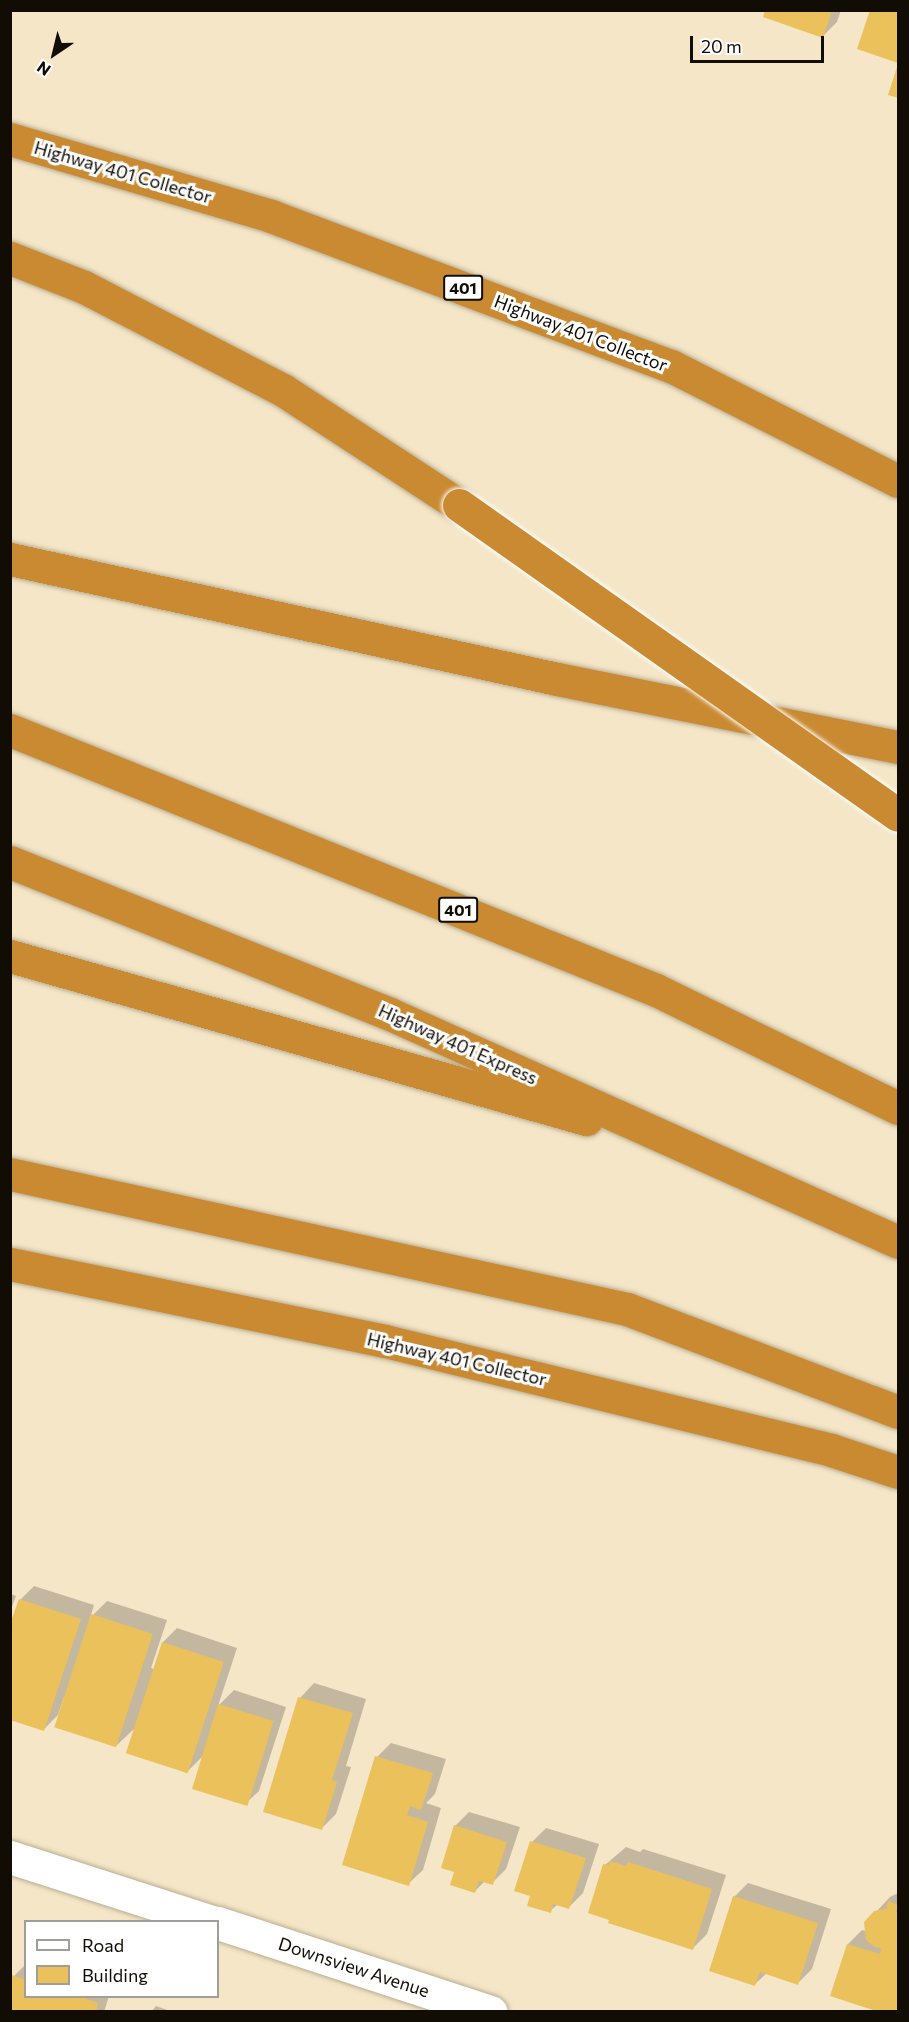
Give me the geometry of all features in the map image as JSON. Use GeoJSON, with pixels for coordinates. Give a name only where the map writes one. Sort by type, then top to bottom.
{"type":"FeatureCollection","features":[{"type":"Feature","properties":{"kind":"highway","name":"Highway 401 Collector"},"geometry":{"type":"LineString","coordinates":[[10,139],[271,216],[671,366],[898,481]]}},
{"type":"Feature","properties":{"kind":"highway"},"geometry":{"type":"LineString","coordinates":[[10,258],[84,287],[283,390],[459,505],[898,815]]}},
{"type":"Feature","properties":{"kind":"highway"},"geometry":{"type":"LineString","coordinates":[[10,559],[557,679],[898,747]]}},
{"type":"Feature","properties":{"kind":"highway","name":"401"},"geometry":{"type":"LineString","coordinates":[[10,730],[656,990],[898,1108]]}},
{"type":"Feature","properties":{"kind":"highway","name":"Highway 401 Express"},"geometry":{"type":"LineString","coordinates":[[10,862],[390,1014],[898,1242]]}},
{"type":"Feature","properties":{"kind":"highway"},"geometry":{"type":"LineString","coordinates":[[10,956],[697,1150]]}},
{"type":"Feature","properties":{"kind":"highway"},"geometry":{"type":"LineString","coordinates":[[10,1174],[627,1309],[898,1412]]}},
{"type":"Feature","properties":{"kind":"highway","name":"Highway 401 Collector"},"geometry":{"type":"LineString","coordinates":[[10,1264],[385,1341],[831,1450],[898,1472]]}},
{"type":"Feature","properties":{"kind":"street"},"geometry":{"type":"LineString","coordinates":[[10,1857],[206,1920]]}},
{"type":"Feature","properties":{"kind":"street","name":"Downsview Avenue"},"geometry":{"type":"LineString","coordinates":[[219,1923],[492,2012]]}},
{"type":"Feature","properties":{"kind":"building"},"geometry":{"type":"Polygon","coordinates":[[[765,10],[832,10],[823,38],[763,17],[765,10]]]}},
{"type":"Feature","properties":{"kind":"building"},"geometry":{"type":"Polygon","coordinates":[[[870,10],[898,10],[898,63],[857,49],[870,10]]]}},
{"type":"Feature","properties":{"kind":"building"},"geometry":{"type":"Polygon","coordinates":[[[898,64],[898,98],[888,95],[898,64]]]}},
{"type":"Feature","properties":{"kind":"building"},"geometry":{"type":"Polygon","coordinates":[[[19,1599],[81,1619],[44,1731],[10,1720],[10,1624],[19,1599]]]}},
{"type":"Feature","properties":{"kind":"building"},"geometry":{"type":"Polygon","coordinates":[[[91,1614],[153,1634],[116,1747],[54,1727],[91,1614]]]}},
{"type":"Feature","properties":{"kind":"building"},"geometry":{"type":"Polygon","coordinates":[[[162,1642],[224,1662],[188,1773],[126,1753],[162,1642]]]}},
{"type":"Feature","properties":{"kind":"building"},"geometry":{"type":"Polygon","coordinates":[[[298,1697],[353,1713],[332,1780],[337,1782],[322,1830],[263,1812],[298,1697]]]}},
{"type":"Feature","properties":{"kind":"building"},"geometry":{"type":"Polygon","coordinates":[[[218,1704],[273,1721],[247,1806],[192,1789],[218,1704]]]}},
{"type":"Feature","properties":{"kind":"building"},"geometry":{"type":"Polygon","coordinates":[[[375,1756],[433,1773],[421,1810],[410,1806],[407,1815],[428,1822],[409,1886],[342,1865],[375,1756]]]}},
{"type":"Feature","properties":{"kind":"building"},"geometry":{"type":"Polygon","coordinates":[[[454,1825],[507,1842],[493,1885],[479,1881],[475,1893],[450,1885],[454,1872],[441,1868],[454,1825]]]}},
{"type":"Feature","properties":{"kind":"building"},"geometry":{"type":"Polygon","coordinates":[[[530,1841],[586,1858],[569,1909],[553,1904],[551,1913],[527,1906],[530,1896],[514,1891],[530,1841]]]}},
{"type":"Feature","properties":{"kind":"building"},"geometry":{"type":"Polygon","coordinates":[[[610,1861],[626,1866],[628,1862],[712,1889],[693,1950],[608,1923],[609,1920],[588,1913],[603,1864],[609,1865],[610,1861]]]}},
{"type":"Feature","properties":{"kind":"building"},"geometry":{"type":"Polygon","coordinates":[[[733,1896],[818,1923],[798,1985],[760,1972],[755,1986],[709,1971],[733,1896]]]}},
{"type":"Feature","properties":{"kind":"building"},"geometry":{"type":"Polygon","coordinates":[[[888,1901],[898,1905],[896,1912],[898,1913],[898,2012],[879,2012],[830,1996],[847,1944],[880,1954],[881,1948],[875,1947],[866,1940],[864,1922],[874,1911],[886,1909],[888,1901]]]}},
{"type":"Feature","properties":{"kind":"building"},"geometry":{"type":"Polygon","coordinates":[[[12,1975],[24,1979],[24,1998],[84,1998],[98,2003],[96,2012],[10,2012],[12,1975]]]}}]}
